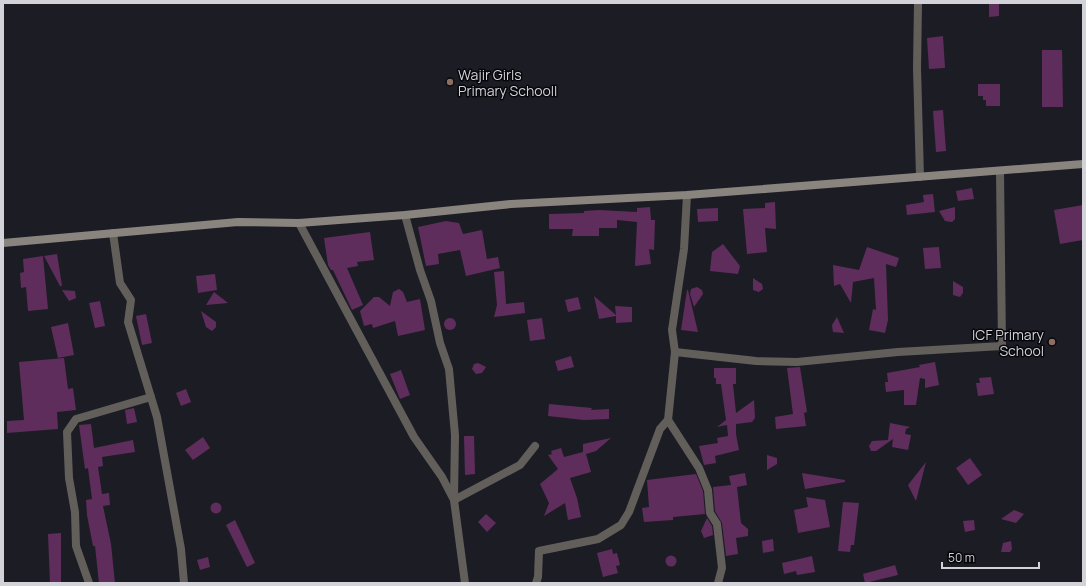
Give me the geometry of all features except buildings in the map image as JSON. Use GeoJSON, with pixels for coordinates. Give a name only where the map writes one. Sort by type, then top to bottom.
{"type":"FeatureCollection","features":[{"type":"Feature","properties":{"kind":"street"},"geometry":{"type":"LineString","coordinates":[[918,3],[917,68],[920,177]]}},
{"type":"Feature","properties":{"kind":"street"},"geometry":{"type":"LineString","coordinates":[[3,243],[238,222],[299,223],[405,216],[511,204],[687,195],[1083,164]]}},
{"type":"Feature","properties":{"kind":"street"},"geometry":{"type":"LineString","coordinates":[[675,352],[756,361],[798,362],[898,352],[1002,346],[1000,171]]}},
{"type":"Feature","properties":{"kind":"street"},"geometry":{"type":"LineString","coordinates":[[536,583],[538,577],[539,551],[598,539],[621,525],[629,512],[660,429],[668,420],[675,352],[672,330],[684,249],[687,195]]}},
{"type":"Feature","properties":{"kind":"street"},"geometry":{"type":"LineString","coordinates":[[405,216],[420,270],[431,301],[440,343],[449,368],[455,435],[454,500],[464,583]]}},
{"type":"Feature","properties":{"kind":"street"},"geometry":{"type":"LineString","coordinates":[[299,223],[414,437],[442,477],[454,500]]}},
{"type":"Feature","properties":{"kind":"street"},"geometry":{"type":"LineString","coordinates":[[113,233],[120,283],[131,300],[128,322],[158,417],[181,549],[184,583]]}},
{"type":"Feature","properties":{"kind":"street"},"geometry":{"type":"LineString","coordinates":[[89,583],[76,546],[67,450],[68,432],[76,419],[151,397]]}},
{"type":"Feature","properties":{"kind":"street"},"geometry":{"type":"LineString","coordinates":[[668,420],[699,468],[708,490],[710,513],[717,524],[722,568],[718,583]]}},
{"type":"Feature","properties":{"kind":"street"},"geometry":{"type":"LineString","coordinates":[[454,500],[520,465],[535,446]]}},
{"type":"Feature","properties":{"kind":"place","name":"Wajir Girls Primary Schooll"},"geometry":{"type":"Point","coordinates":[450,82]}},
{"type":"Feature","properties":{"kind":"place","name":"ICF Primary School"},"geometry":{"type":"Point","coordinates":[1052,342]}}]}
